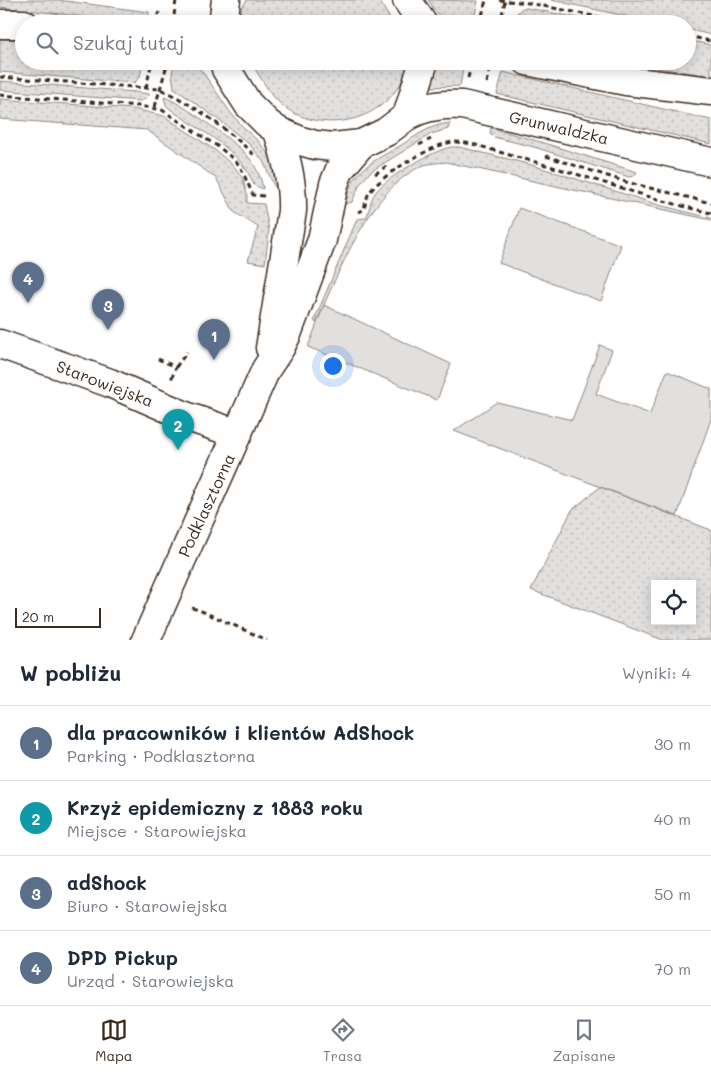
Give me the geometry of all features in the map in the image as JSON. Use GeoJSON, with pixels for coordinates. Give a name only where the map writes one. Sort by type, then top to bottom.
{"type":"FeatureCollection","features":[{"type":"Feature","properties":{"kind":"street"},"geometry":{"type":"LineString","coordinates":[[224,15],[226,0]]}},
{"type":"Feature","properties":{"kind":"street"},"geometry":{"type":"LineString","coordinates":[[407,0],[417,15]]}},
{"type":"Feature","properties":{"kind":"street"},"geometry":{"type":"LineString","coordinates":[[0,24],[15,24]]}},
{"type":"Feature","properties":{"kind":"street"},"geometry":{"type":"LineString","coordinates":[[226,70],[248,104],[259,116],[278,131],[315,145],[333,147],[361,144]]}},
{"type":"Feature","properties":{"kind":"street"},"geometry":{"type":"LineString","coordinates":[[407,116],[421,70]]}},
{"type":"Feature","properties":{"kind":"street"},"geometry":{"type":"LineString","coordinates":[[572,70],[626,81],[711,91]]}},
{"type":"Feature","properties":{"kind":"street","name":"Grunwaldzka"},"geometry":{"type":"LineString","coordinates":[[361,144],[386,132],[418,110],[430,106],[462,105],[711,162]]}},
{"type":"Feature","properties":{"kind":"street","name":"Podklasztorna"},"geometry":{"type":"LineString","coordinates":[[266,369],[292,204],[289,168],[278,131]]}},
{"type":"Feature","properties":{"kind":"street","name":"Podklasztorna"},"geometry":{"type":"LineString","coordinates":[[146,640],[266,369],[280,348],[294,317],[322,240],[334,184],[340,169],[361,144]]}},
{"type":"Feature","properties":{"kind":"street","name":"Starowiejska"},"geometry":{"type":"LineString","coordinates":[[0,344],[110,383],[188,417],[238,434]]}},
{"type":"Feature","properties":{"kind":"path"},"geometry":{"type":"LineString","coordinates":[[174,15],[176,0]]}},
{"type":"Feature","properties":{"kind":"path"},"geometry":{"type":"LineString","coordinates":[[482,15],[486,0]]}},
{"type":"Feature","properties":{"kind":"path"},"geometry":{"type":"LineString","coordinates":[[499,0],[529,2],[591,15]]}},
{"type":"Feature","properties":{"kind":"path"},"geometry":{"type":"LineString","coordinates":[[502,15],[505,1]]}},
{"type":"Feature","properties":{"kind":"path"},"geometry":{"type":"LineString","coordinates":[[696,38],[711,42]]}},
{"type":"Feature","properties":{"kind":"path"},"geometry":{"type":"LineString","coordinates":[[146,88],[150,70]]}},
{"type":"Feature","properties":{"kind":"path"},"geometry":{"type":"LineString","coordinates":[[155,108],[167,70]]}},
{"type":"Feature","properties":{"kind":"path"},"geometry":{"type":"LineString","coordinates":[[0,77],[160,89],[235,137],[258,161]]}},
{"type":"Feature","properties":{"kind":"path"},"geometry":{"type":"LineString","coordinates":[[0,94],[155,108],[167,112],[232,158],[240,166],[254,195],[272,197]]}},
{"type":"Feature","properties":{"kind":"path"},"geometry":{"type":"LineString","coordinates":[[414,148],[436,137]]}},
{"type":"Feature","properties":{"kind":"path"},"geometry":{"type":"LineString","coordinates":[[364,210],[368,195],[375,185],[431,148],[454,142],[474,145],[535,161],[663,202],[711,213]]}},
{"type":"Feature","properties":{"kind":"path"},"geometry":{"type":"LineString","coordinates":[[542,154],[626,182],[711,203]]}},
{"type":"Feature","properties":{"kind":"path"},"geometry":{"type":"LineString","coordinates":[[370,178],[390,163]]}},
{"type":"Feature","properties":{"kind":"path"},"geometry":{"type":"LineString","coordinates":[[354,212],[356,206]]}},
{"type":"Feature","properties":{"kind":"path"},"geometry":{"type":"LineString","coordinates":[[170,382],[176,367],[187,352]]}},
{"type":"Feature","properties":{"kind":"path"},"geometry":{"type":"LineString","coordinates":[[158,359],[176,367]]}},
{"type":"Feature","properties":{"kind":"path"},"geometry":{"type":"LineString","coordinates":[[190,608],[199,610],[267,640]]}},
{"type":"Feature","properties":{"kind":"shaded area"},"geometry":{"type":"Polygon","coordinates":[[[0,0],[58,0],[149,12],[149,15],[70,15],[0,7],[0,0]]]}},
{"type":"Feature","properties":{"kind":"shaded area"},"geometry":{"type":"Polygon","coordinates":[[[247,0],[379,0],[388,15],[239,15],[247,0]]]}},
{"type":"Feature","properties":{"kind":"shaded area"},"geometry":{"type":"Polygon","coordinates":[[[428,0],[478,1],[475,15],[439,15],[428,0]]]}},
{"type":"Feature","properties":{"kind":"shaded area"},"geometry":{"type":"Polygon","coordinates":[[[551,0],[711,0],[711,35],[696,31],[696,15],[621,15],[551,0]]]}},
{"type":"Feature","properties":{"kind":"shaded area"},"geometry":{"type":"Polygon","coordinates":[[[522,8],[527,8],[563,15],[515,15],[522,8]]]}},
{"type":"Feature","properties":{"kind":"shaded area"},"geometry":{"type":"Polygon","coordinates":[[[0,39],[15,40],[15,70],[141,70],[140,77],[134,83],[0,72],[0,39]]]}},
{"type":"Feature","properties":{"kind":"shaded area"},"geometry":{"type":"Polygon","coordinates":[[[696,42],[711,45],[711,76],[671,70],[696,70],[696,42]]]}},
{"type":"Feature","properties":{"kind":"shaded area"},"geometry":{"type":"Polygon","coordinates":[[[173,70],[202,71],[230,112],[271,157],[275,164],[279,188],[274,186],[263,161],[249,144],[174,88],[173,70]]]}},
{"type":"Feature","properties":{"kind":"shaded area"},"geometry":{"type":"Polygon","coordinates":[[[256,70],[406,70],[392,96],[377,108],[361,117],[342,121],[305,118],[287,109],[270,93],[256,70]]]}},
{"type":"Feature","properties":{"kind":"shaded area"},"geometry":{"type":"Polygon","coordinates":[[[432,70],[463,70],[460,86],[429,86],[432,70]]]}},
{"type":"Feature","properties":{"kind":"shaded area"},"geometry":{"type":"Polygon","coordinates":[[[503,72],[711,120],[711,144],[497,94],[503,72]]]}},
{"type":"Feature","properties":{"kind":"shaded area"},"geometry":{"type":"Polygon","coordinates":[[[0,81],[150,94],[140,101],[0,90],[0,81]]]}},
{"type":"Feature","properties":{"kind":"shaded area"},"geometry":{"type":"Polygon","coordinates":[[[164,97],[194,114],[240,148],[255,166],[263,189],[254,185],[248,172],[229,150],[170,109],[166,105],[164,97]]]}},
{"type":"Feature","properties":{"kind":"shaded area"},"geometry":{"type":"Polygon","coordinates":[[[0,99],[133,109],[164,116],[216,151],[234,166],[243,179],[247,203],[264,204],[269,230],[265,264],[248,261],[258,227],[234,212],[216,178],[147,130],[0,119],[0,99]]]}},
{"type":"Feature","properties":{"kind":"shaded area"},"geometry":{"type":"Polygon","coordinates":[[[450,123],[448,129],[431,134],[370,172],[360,184],[352,202],[345,204],[349,189],[357,176],[366,167],[422,132],[435,126],[450,123]]]}},
{"type":"Feature","properties":{"kind":"shaded area"},"geometry":{"type":"Polygon","coordinates":[[[491,128],[637,172],[634,176],[629,177],[534,147],[494,137],[490,133],[491,128]]]}},
{"type":"Feature","properties":{"kind":"shaded area"},"geometry":{"type":"Polygon","coordinates":[[[451,147],[459,147],[532,165],[659,205],[711,218],[711,220],[446,162],[426,164],[405,176],[372,211],[346,257],[316,323],[314,321],[357,219],[366,218],[375,193],[389,180],[410,166],[433,153],[451,147]]]}},
{"type":"Feature","properties":{"kind":"shaded area"},"geometry":{"type":"Polygon","coordinates":[[[519,208],[621,245],[601,301],[499,263],[519,208]]]}},
{"type":"Feature","properties":{"kind":"shaded area"},"geometry":{"type":"Polygon","coordinates":[[[324,305],[451,364],[437,400],[308,347],[324,305]]]}},
{"type":"Feature","properties":{"kind":"shaded area"},"geometry":{"type":"Polygon","coordinates":[[[600,345],[612,350],[596,394],[650,414],[667,371],[711,389],[711,419],[677,516],[454,431],[497,402],[572,420],[600,345]]]}},
{"type":"Feature","properties":{"kind":"shaded area"},"geometry":{"type":"Polygon","coordinates":[[[600,487],[711,530],[711,640],[663,640],[531,590],[572,510],[600,487]]]}},
{"type":"Feature","properties":{"kind":"place","name":"DPD Pickup"},"geometry":{"type":"Point","coordinates":[28,303]}},
{"type":"Feature","properties":{"kind":"place","name":"adShock"},"geometry":{"type":"Point","coordinates":[108,330]}},
{"type":"Feature","properties":{"kind":"place","name":"dla pracowników i klientów AdShock"},"geometry":{"type":"Point","coordinates":[214,360]}},
{"type":"Feature","properties":{"kind":"place","name":"Krzyż epidemiczny z 1883 roku"},"geometry":{"type":"Point","coordinates":[178,450]}}]}
